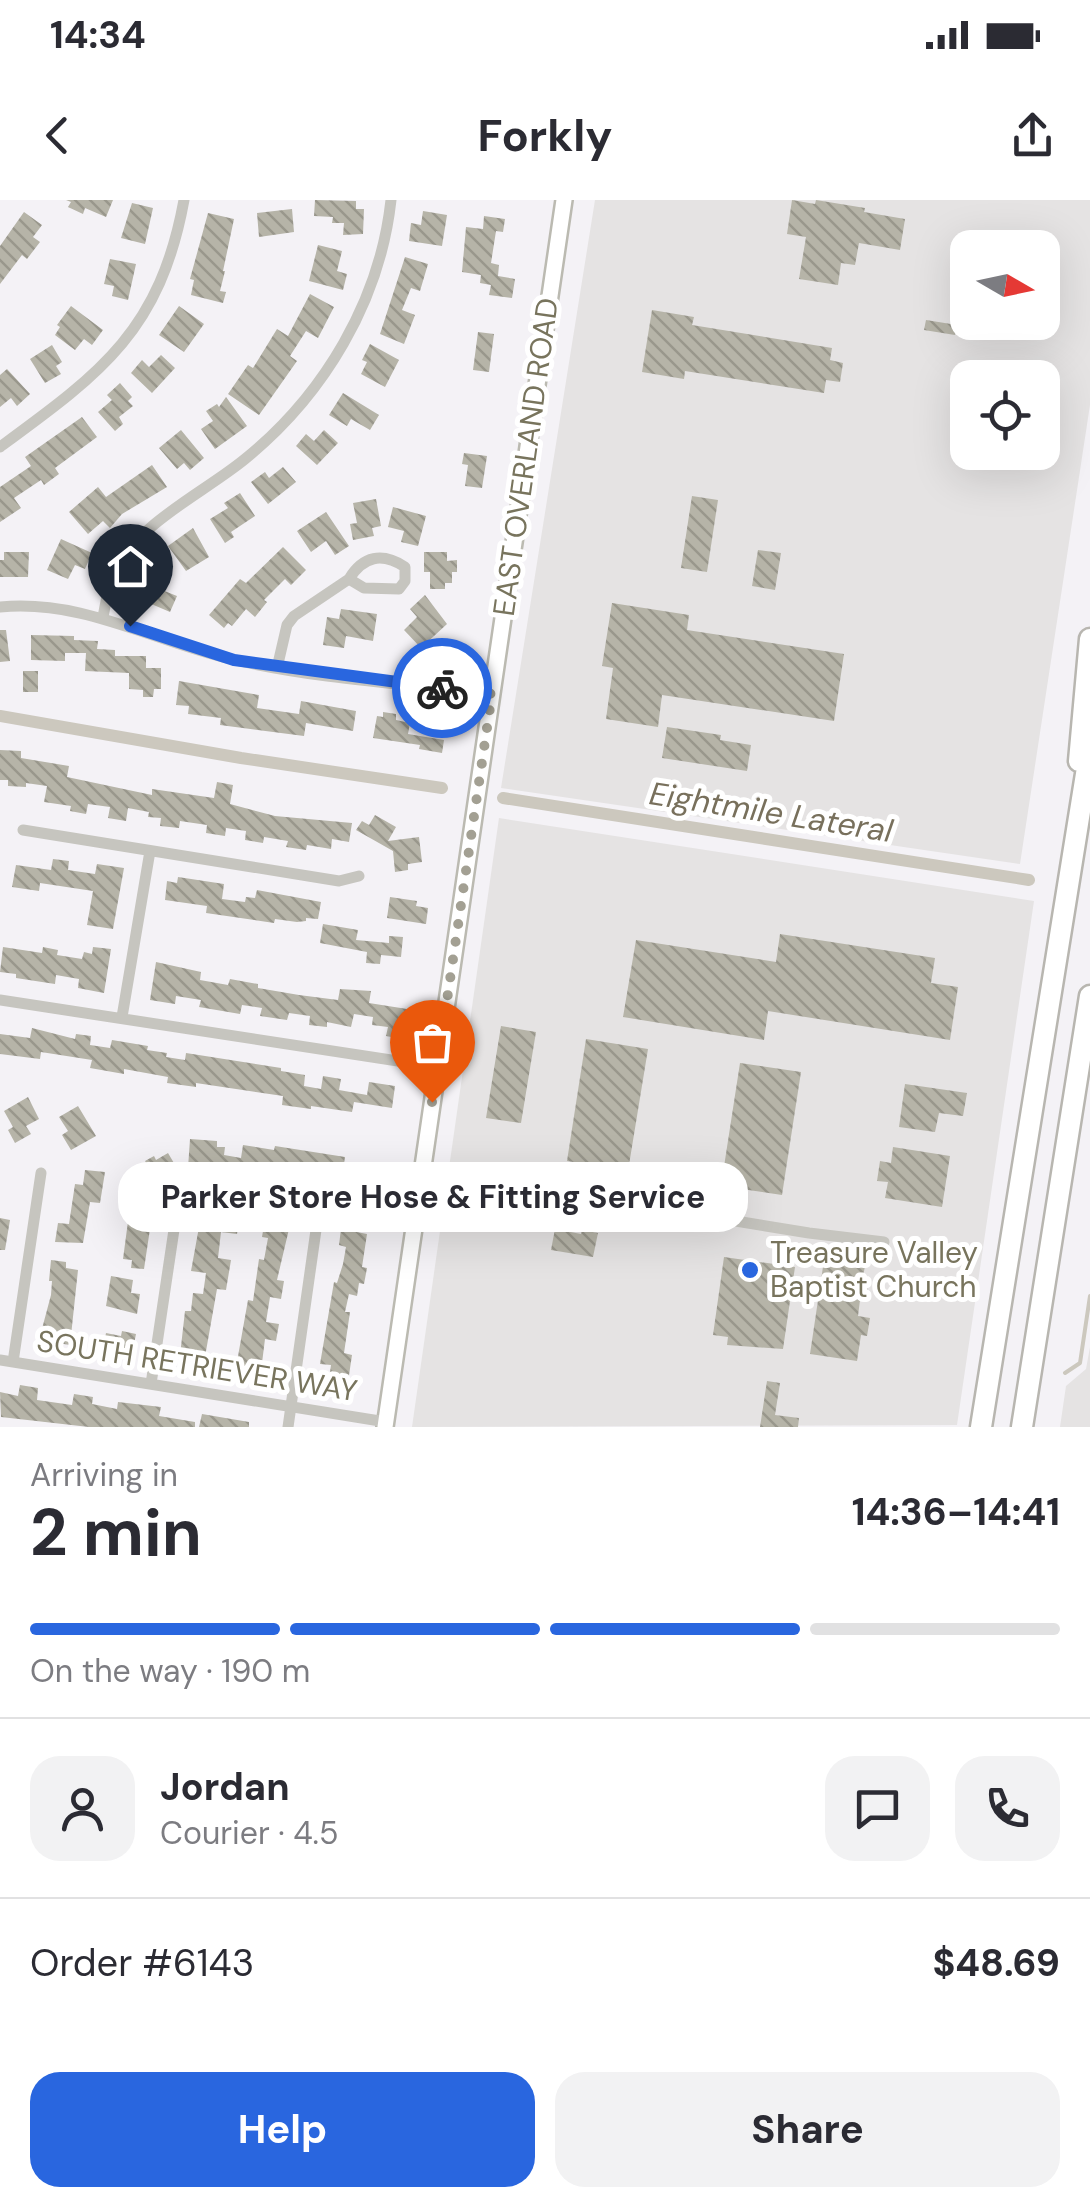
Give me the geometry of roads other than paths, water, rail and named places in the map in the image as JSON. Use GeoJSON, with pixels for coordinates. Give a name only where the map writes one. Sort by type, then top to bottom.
{"type":"FeatureCollection","features":[{"type":"Feature","properties":{"kind":"highway"},"geometry":{"type":"LineString","coordinates":[[1070,873],[1090,639]]}},
{"type":"Feature","properties":{"kind":"highway"},"geometry":{"type":"LineString","coordinates":[[981,1427],[1090,749]]}},
{"type":"Feature","properties":{"kind":"highway"},"geometry":{"type":"LineString","coordinates":[[1022,1427],[1090,996]]}},
{"type":"Feature","properties":{"kind":"main road","name":"EAST OVERLAND ROAD"},"geometry":{"type":"LineString","coordinates":[[386,1424],[559,201]]}},
{"type":"Feature","properties":{"kind":"street"},"geometry":{"type":"LineString","coordinates":[[0,448],[82,386],[129,337],[163,278],[184,200]]}},
{"type":"Feature","properties":{"kind":"street"},"geometry":{"type":"LineString","coordinates":[[103,617],[109,586],[128,550],[276,432],[328,370],[366,298],[391,200]]}},
{"type":"Feature","properties":{"kind":"street"},"geometry":{"type":"LineString","coordinates":[[277,668],[286,624],[349,579],[358,565],[373,557],[393,560],[405,567],[406,580],[398,589],[364,588],[349,579]]}},
{"type":"Feature","properties":{"kind":"street"},"geometry":{"type":"LineString","coordinates":[[0,606],[50,607],[103,617],[210,654],[277,668],[492,694]]}},
{"type":"Feature","properties":{"kind":"street"},"geometry":{"type":"LineString","coordinates":[[23,830],[338,881],[359,876]]}},
{"type":"Feature","properties":{"kind":"street"},"geometry":{"type":"LineString","coordinates":[[122,1017],[150,851]]}},
{"type":"Feature","properties":{"kind":"street"},"geometry":{"type":"LineString","coordinates":[[0,1000],[438,1067]]}},
{"type":"Feature","properties":{"kind":"street"},"geometry":{"type":"LineString","coordinates":[[423,1170],[884,1242]]}},
{"type":"Feature","properties":{"kind":"street"},"geometry":{"type":"LineString","coordinates":[[7,1361],[41,1172]]}},
{"type":"Feature","properties":{"kind":"street"},"geometry":{"type":"LineString","coordinates":[[151,1384],[178,1212],[192,1198],[214,1193],[300,1208],[312,1216],[316,1230],[288,1427]]}},
{"type":"Feature","properties":{"kind":"street","name":"SOUTH RETRIEVER WAY"},"geometry":{"type":"LineString","coordinates":[[7,1361],[386,1424]]}},
{"type":"Feature","properties":{"kind":"waterway","name":"Eightmile Lateral"},"geometry":{"type":"LineString","coordinates":[[0,716],[442,788]]}},
{"type":"Feature","properties":{"kind":"waterway","name":"Eightmile Lateral"},"geometry":{"type":"LineString","coordinates":[[503,798],[1029,880]]}},
{"type":"Feature","properties":{"kind":"waterway"},"geometry":{"type":"LineString","coordinates":[[1065,1373],[1080,1363],[1090,1296]]}},
{"type":"Feature","properties":{"kind":"place","name":"Parker Store Hose & Fitting Service"},"geometry":{"type":"Point","coordinates":[432,1102]}},
{"type":"Feature","properties":{"kind":"place","name":"Treasure Valley Baptist Church"},"geometry":{"type":"Point","coordinates":[750,1270]}}]}
